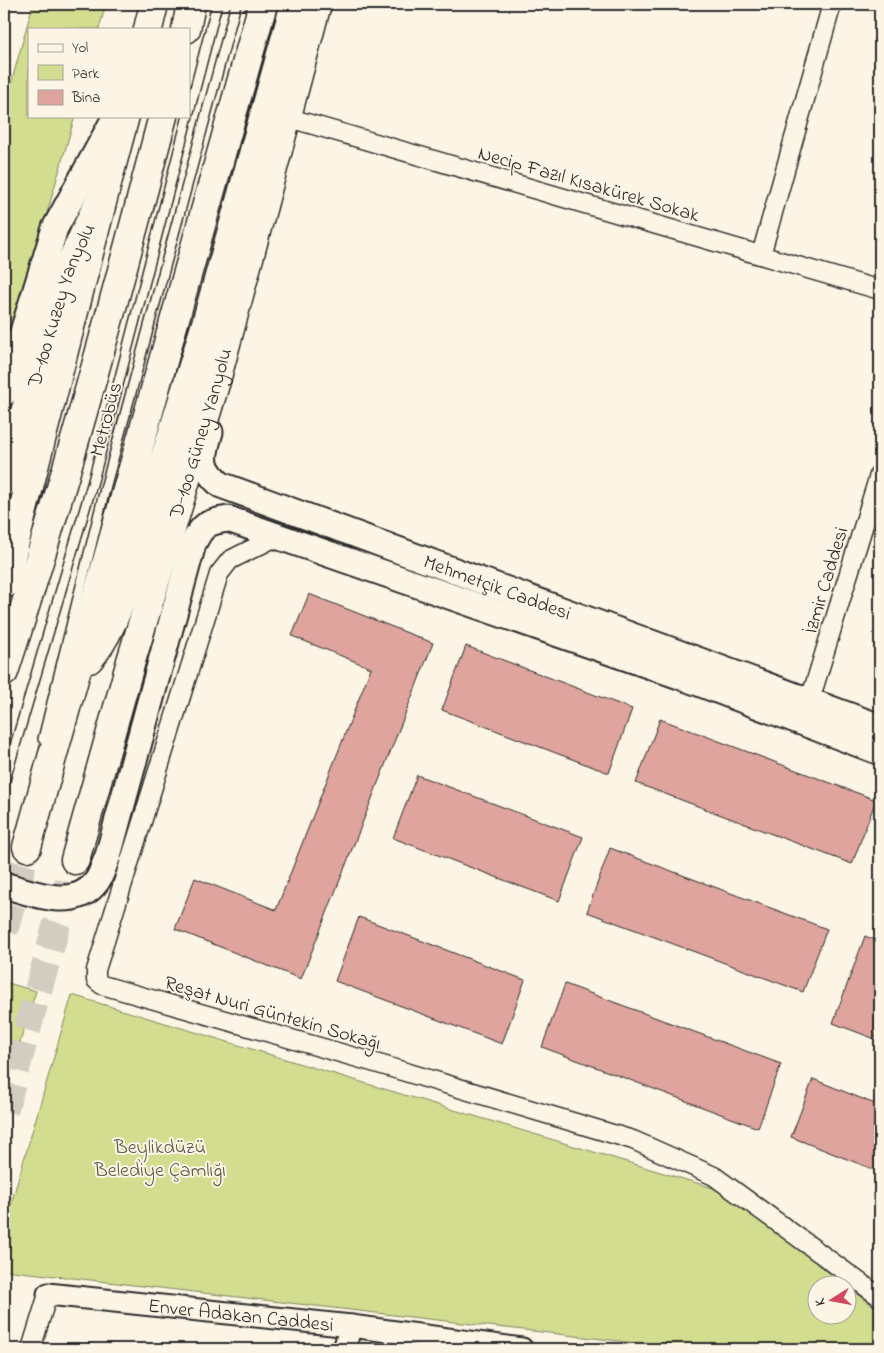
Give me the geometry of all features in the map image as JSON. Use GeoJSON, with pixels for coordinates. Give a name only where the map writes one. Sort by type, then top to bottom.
{"type":"FeatureCollection","features":[{"type":"Feature","properties":{"kind":"main road"},"geometry":{"type":"LineString","coordinates":[[148,28],[154,4]]}},
{"type":"Feature","properties":{"kind":"main road"},"geometry":{"type":"LineString","coordinates":[[186,28],[191,4]]}},
{"type":"Feature","properties":{"kind":"main road"},"geometry":{"type":"LineString","coordinates":[[27,848],[263,4]]}},
{"type":"Feature","properties":{"kind":"main road"},"geometry":{"type":"LineString","coordinates":[[76,673],[99,646],[115,617],[127,584],[207,320],[295,4]]}},
{"type":"Feature","properties":{"kind":"main road","name":"D-100 Güney Yanyolu"},"geometry":{"type":"LineString","coordinates":[[75,860],[134,652],[216,381],[317,4]]}},
{"type":"Feature","properties":{"kind":"main road"},"geometry":{"type":"LineString","coordinates":[[4,393],[55,228],[115,118]]}},
{"type":"Feature","properties":{"kind":"main road"},"geometry":{"type":"LineString","coordinates":[[4,584],[124,118]]}},
{"type":"Feature","properties":{"kind":"main road"},"geometry":{"type":"LineString","coordinates":[[4,672],[95,372],[162,118]]}},
{"type":"Feature","properties":{"kind":"main road","name":"D-100 Kuzey Yanyolu"},"geometry":{"type":"LineString","coordinates":[[4,482],[68,269],[106,187]]}},
{"type":"Feature","properties":{"kind":"main road","name":"Mehmetçik Caddesi"},"geometry":{"type":"LineString","coordinates":[[216,381],[218,397],[204,457],[208,473],[221,485],[806,711],[880,752]]}},
{"type":"Feature","properties":{"kind":"main road","name":"Mehmetçik Caddesi"},"geometry":{"type":"LineString","coordinates":[[4,885],[60,899],[90,889],[98,880],[108,856],[193,544],[200,529],[212,521],[228,519],[688,679],[806,711],[880,727]]}},
{"type":"Feature","properties":{"kind":"street"},"geometry":{"type":"LineString","coordinates":[[761,255],[832,4]]}},
{"type":"Feature","properties":{"kind":"street","name":"Necip Fazıl Kısakürek Sokak"},"geometry":{"type":"LineString","coordinates":[[286,116],[880,290]]}},
{"type":"Feature","properties":{"kind":"street","name":"İzmir Caddesi"},"geometry":{"type":"LineString","coordinates":[[806,711],[880,472]]}},
{"type":"Feature","properties":{"kind":"street","name":"Reşat Nuri Güntekin Sokağı"},"geometry":{"type":"LineString","coordinates":[[266,532],[230,560],[219,574],[96,970],[96,980],[102,985],[372,1062],[632,1140],[714,1176],[880,1297]]}},
{"type":"Feature","properties":{"kind":"street"},"geometry":{"type":"LineString","coordinates":[[31,1349],[48,1294]]}},
{"type":"Feature","properties":{"kind":"street","name":"Enver Adakan Caddesi"},"geometry":{"type":"LineString","coordinates":[[48,1294],[351,1326],[522,1349]]}},
{"type":"Feature","properties":{"kind":"street"},"geometry":{"type":"LineString","coordinates":[[344,1349],[351,1326]]}},
{"type":"Feature","properties":{"kind":"lane","name":"Metrobüs"},"geometry":{"type":"LineString","coordinates":[[190,111],[218,4]]}},
{"type":"Feature","properties":{"kind":"lane","name":"Metrobüs"},"geometry":{"type":"LineString","coordinates":[[40,751],[106,485],[236,4]]}},
{"type":"Feature","properties":{"kind":"lane","name":"Metrobüs"},"geometry":{"type":"LineString","coordinates":[[4,783],[93,481],[188,118]]}},
{"type":"Feature","properties":{"kind":"green space"},"geometry":{"type":"Polygon","coordinates":[[[33,4],[106,4],[99,28],[28,28],[28,118],[74,118],[4,362],[4,109],[33,4]]]}},
{"type":"Feature","properties":{"kind":"green space"},"geometry":{"type":"Polygon","coordinates":[[[4,982],[36,991],[5,1091],[4,1091],[4,982]]]}},
{"type":"Feature","properties":{"kind":"green space","name":"Beylikdüzü Belediye Çamlığı"},"geometry":{"type":"Polygon","coordinates":[[[72,995],[720,1190],[834,1276],[806,1276],[806,1326],[856,1326],[856,1293],[880,1311],[880,1349],[688,1349],[4,1270],[4,1228],[72,995]]]}},
{"type":"Feature","properties":{"kind":"building"},"geometry":{"type":"Polygon","coordinates":[[[309,594],[433,643],[301,979],[175,929],[195,878],[276,910],[371,668],[292,636],[309,594]]]}},
{"type":"Feature","properties":{"kind":"building"},"geometry":{"type":"Polygon","coordinates":[[[466,646],[632,709],[609,773],[442,710],[466,646]]]}},
{"type":"Feature","properties":{"kind":"building"},"geometry":{"type":"Polygon","coordinates":[[[660,719],[876,800],[852,864],[636,783],[660,719]]]}},
{"type":"Feature","properties":{"kind":"building"},"geometry":{"type":"Polygon","coordinates":[[[417,775],[583,837],[559,901],[393,838],[417,775]]]}},
{"type":"Feature","properties":{"kind":"building"},"geometry":{"type":"Polygon","coordinates":[[[610,848],[827,929],[803,992],[587,912],[610,848]]]}},
{"type":"Feature","properties":{"kind":"building"},"geometry":{"type":"Polygon","coordinates":[[[359,917],[525,980],[502,1044],[335,981],[359,917]]]}},
{"type":"Feature","properties":{"kind":"building"},"geometry":{"type":"Polygon","coordinates":[[[865,936],[880,942],[880,1025],[875,1039],[833,1023],[865,936]]]}},
{"type":"Feature","properties":{"kind":"building"},"geometry":{"type":"Polygon","coordinates":[[[565,984],[781,1064],[758,1128],[542,1047],[565,984]]]}},
{"type":"Feature","properties":{"kind":"building"},"geometry":{"type":"Polygon","coordinates":[[[813,1079],[880,1106],[880,1172],[791,1137],[813,1079]]]}},
{"type":"Feature","properties":{"kind":"tunnel"},"geometry":{"type":"LineString","coordinates":[[4,931],[27,847]]}},
{"type":"Feature","properties":{"kind":"tunnel"},"geometry":{"type":"LineString","coordinates":[[4,1111],[75,860]]}}]}
